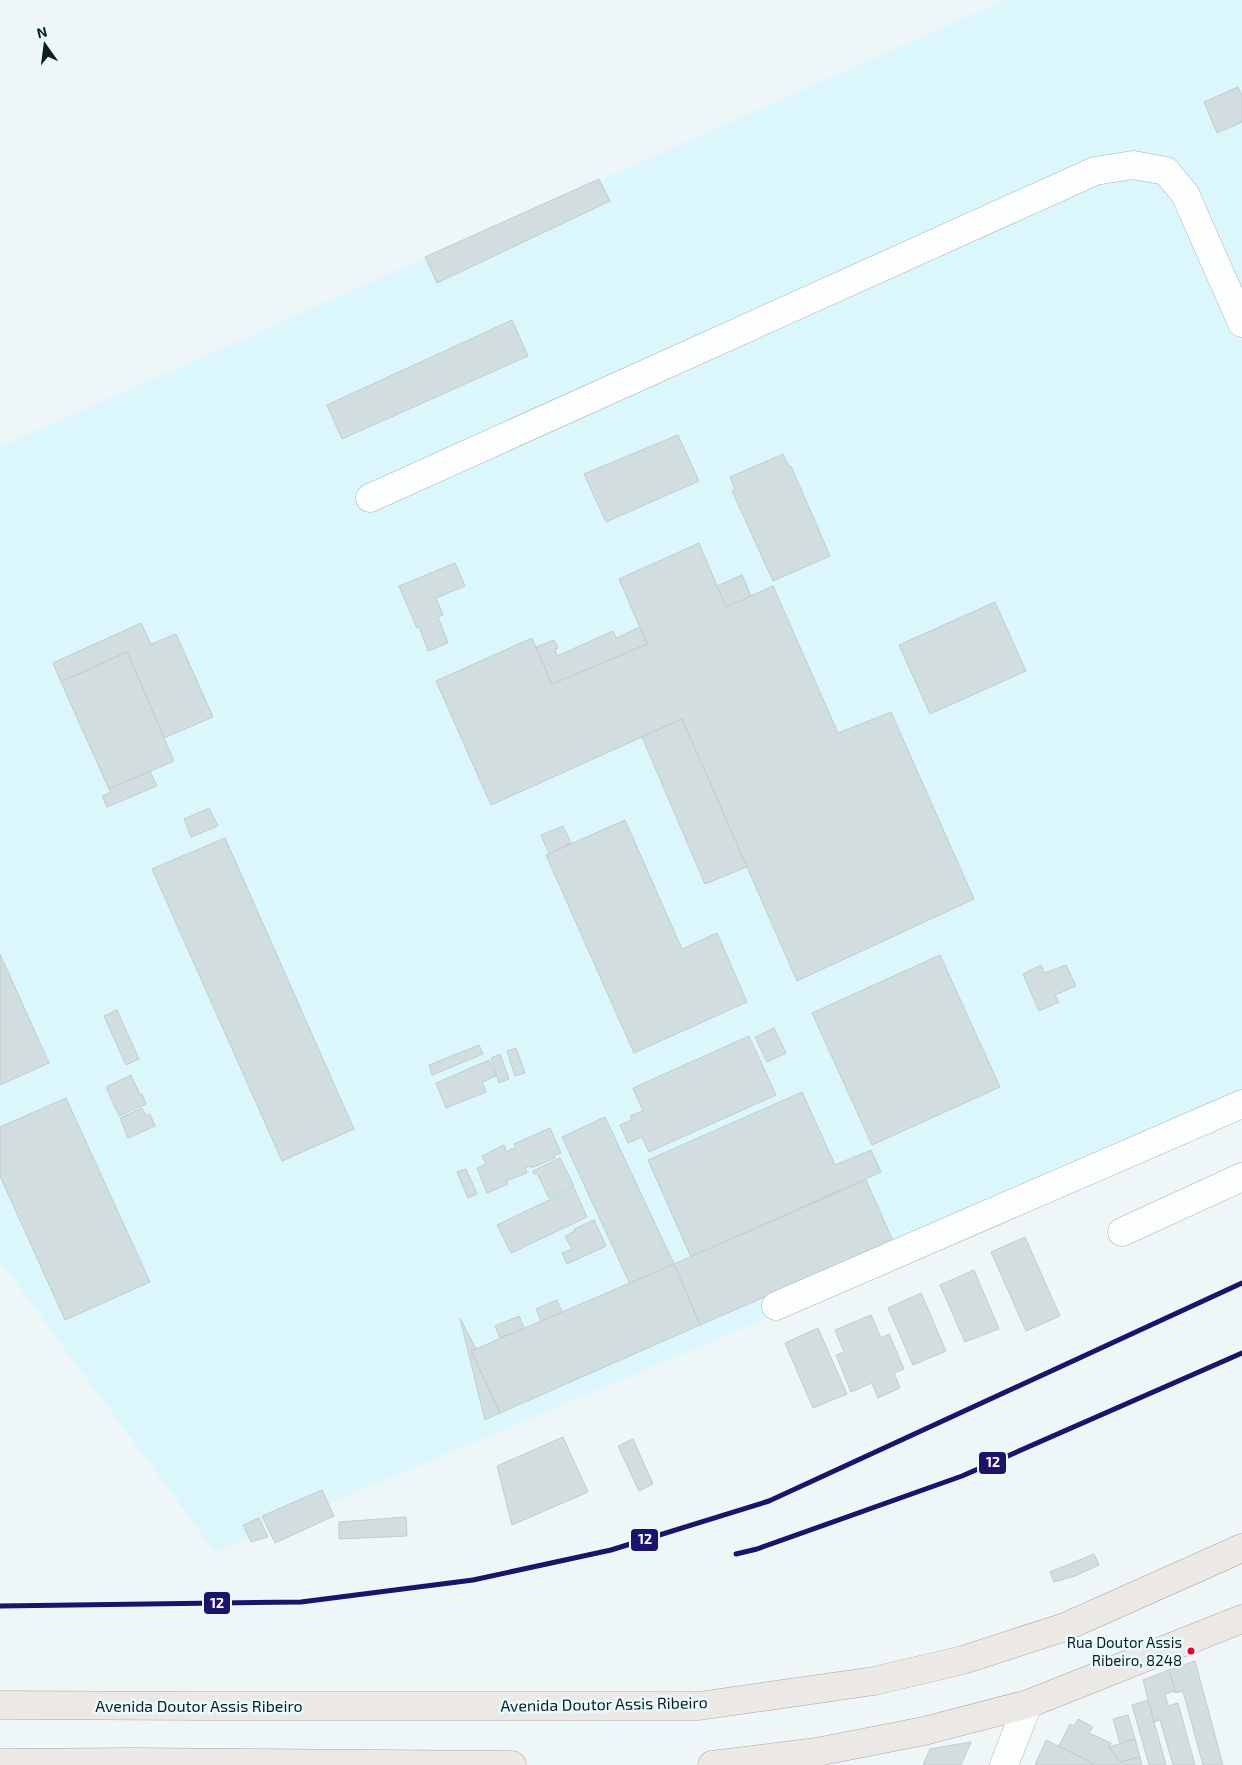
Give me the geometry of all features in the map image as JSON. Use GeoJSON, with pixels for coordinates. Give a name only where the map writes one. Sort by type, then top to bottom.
{"type":"FeatureCollection","features":[{"type":"Feature","properties":{"kind":"main road","name":"Avenida Doutor Assis Ribeiro"},"geometry":{"type":"LineString","coordinates":[[0,1705],[699,1706],[874,1681],[963,1660],[1065,1627],[1242,1548]]}},
{"type":"Feature","properties":{"kind":"main road"},"geometry":{"type":"LineString","coordinates":[[712,1765],[826,1750],[924,1731],[1028,1704],[1242,1619]]}},
{"type":"Feature","properties":{"kind":"main road"},"geometry":{"type":"LineString","coordinates":[[0,1764],[512,1765]]}},
{"type":"Feature","properties":{"kind":"street"},"geometry":{"type":"LineString","coordinates":[[370,498],[1095,171],[1133,165],[1166,171],[1185,194],[1242,323]]}},
{"type":"Feature","properties":{"kind":"street"},"geometry":{"type":"LineString","coordinates":[[776,1306],[1242,1104]]}},
{"type":"Feature","properties":{"kind":"street"},"geometry":{"type":"LineString","coordinates":[[1122,1232],[1242,1177]]}},
{"type":"Feature","properties":{"kind":"street"},"geometry":{"type":"LineString","coordinates":[[1004,1765],[1028,1704]]}},
{"type":"Feature","properties":{"kind":"shaded area"},"geometry":{"type":"Polygon","coordinates":[[[1005,0],[1242,0],[1242,1117],[215,1552],[0,1261],[0,447],[1005,0]]]}},
{"type":"Feature","properties":{"kind":"building"},"geometry":{"type":"Polygon","coordinates":[[[1238,87],[1242,96],[1242,122],[1217,133],[1204,102],[1238,87]]]}},
{"type":"Feature","properties":{"kind":"building"},"geometry":{"type":"Polygon","coordinates":[[[599,179],[610,201],[437,283],[425,257],[599,179]]]}},
{"type":"Feature","properties":{"kind":"building"},"geometry":{"type":"Polygon","coordinates":[[[512,320],[528,356],[342,439],[327,405],[512,320]]]}},
{"type":"Feature","properties":{"kind":"building"},"geometry":{"type":"Polygon","coordinates":[[[678,435],[699,481],[606,522],[584,474],[678,435]]]}},
{"type":"Feature","properties":{"kind":"building"},"geometry":{"type":"Polygon","coordinates":[[[783,454],[789,467],[791,466],[830,556],[773,581],[732,491],[735,490],[730,477],[783,454]]]}},
{"type":"Feature","properties":{"kind":"building"},"geometry":{"type":"Polygon","coordinates":[[[699,543],[726,607],[773,586],[838,733],[891,712],[974,899],[797,981],[682,719],[491,805],[436,681],[532,638],[552,684],[647,644],[619,579],[699,543]]]}},
{"type":"Feature","properties":{"kind":"building"},"geometry":{"type":"Polygon","coordinates":[[[455,563],[465,586],[436,598],[443,615],[438,617],[448,643],[428,651],[419,627],[417,628],[399,586],[455,563]]]}},
{"type":"Feature","properties":{"kind":"building"},"geometry":{"type":"Polygon","coordinates":[[[742,575],[751,596],[726,607],[717,586],[742,575]]]}},
{"type":"Feature","properties":{"kind":"building"},"geometry":{"type":"Polygon","coordinates":[[[995,602],[1026,671],[930,714],[899,645],[995,602]]]}},
{"type":"Feature","properties":{"kind":"building"},"geometry":{"type":"Polygon","coordinates":[[[141,623],[151,644],[176,634],[213,717],[164,738],[127,652],[61,682],[53,663],[141,623]]]}},
{"type":"Feature","properties":{"kind":"building"},"geometry":{"type":"Polygon","coordinates":[[[640,627],[647,644],[552,684],[536,647],[554,640],[558,648],[555,649],[557,656],[613,631],[616,638],[640,627]]]}},
{"type":"Feature","properties":{"kind":"building"},"geometry":{"type":"Polygon","coordinates":[[[127,652],[174,761],[109,789],[61,682],[127,652]]]}},
{"type":"Feature","properties":{"kind":"building"},"geometry":{"type":"Polygon","coordinates":[[[682,719],[747,867],[705,884],[642,737],[682,719]]]}},
{"type":"Feature","properties":{"kind":"building"},"geometry":{"type":"Polygon","coordinates":[[[150,771],[157,786],[107,807],[102,796],[111,792],[109,789],[150,771]]]}},
{"type":"Feature","properties":{"kind":"building"},"geometry":{"type":"Polygon","coordinates":[[[209,808],[218,826],[191,837],[184,819],[209,808]]]}},
{"type":"Feature","properties":{"kind":"building"},"geometry":{"type":"Polygon","coordinates":[[[625,820],[682,949],[717,933],[747,1002],[634,1053],[546,855],[625,820]]]}},
{"type":"Feature","properties":{"kind":"building"},"geometry":{"type":"Polygon","coordinates":[[[563,826],[571,843],[549,854],[541,835],[563,826]]]}},
{"type":"Feature","properties":{"kind":"building"},"geometry":{"type":"Polygon","coordinates":[[[225,838],[354,1129],[282,1161],[152,869],[225,838]]]}},
{"type":"Feature","properties":{"kind":"building"},"geometry":{"type":"Polygon","coordinates":[[[0,954],[49,1063],[0,1085],[0,954]]]}},
{"type":"Feature","properties":{"kind":"building"},"geometry":{"type":"Polygon","coordinates":[[[940,955],[1000,1087],[872,1145],[812,1013],[940,955]]]}},
{"type":"Feature","properties":{"kind":"building"},"geometry":{"type":"Polygon","coordinates":[[[1041,965],[1044,973],[1066,965],[1076,986],[1055,995],[1059,1002],[1039,1011],[1023,974],[1041,965]]]}},
{"type":"Feature","properties":{"kind":"building"},"geometry":{"type":"Polygon","coordinates":[[[117,1010],[139,1059],[126,1065],[104,1016],[117,1010]]]}},
{"type":"Feature","properties":{"kind":"building"},"geometry":{"type":"Polygon","coordinates":[[[774,1028],[786,1053],[767,1062],[755,1037],[774,1028]]]}},
{"type":"Feature","properties":{"kind":"building"},"geometry":{"type":"Polygon","coordinates":[[[749,1036],[776,1095],[649,1152],[642,1137],[628,1143],[620,1125],[632,1120],[630,1116],[643,1111],[633,1088],[749,1036]]]}},
{"type":"Feature","properties":{"kind":"building"},"geometry":{"type":"Polygon","coordinates":[[[479,1045],[483,1054],[432,1075],[429,1065],[479,1045]]]}},
{"type":"Feature","properties":{"kind":"building"},"geometry":{"type":"Polygon","coordinates":[[[516,1048],[525,1073],[515,1076],[507,1051],[516,1048]]]}},
{"type":"Feature","properties":{"kind":"building"},"geometry":{"type":"Polygon","coordinates":[[[500,1054],[509,1079],[499,1083],[491,1058],[500,1054]]]}},
{"type":"Feature","properties":{"kind":"building"},"geometry":{"type":"Polygon","coordinates":[[[489,1060],[496,1076],[482,1082],[486,1092],[446,1108],[436,1083],[489,1060]]]}},
{"type":"Feature","properties":{"kind":"building"},"geometry":{"type":"Polygon","coordinates":[[[131,1075],[146,1104],[119,1116],[106,1087],[131,1075]]]}},
{"type":"Feature","properties":{"kind":"building"},"geometry":{"type":"Polygon","coordinates":[[[802,1092],[835,1165],[871,1150],[881,1172],[691,1257],[648,1160],[802,1092]]]}},
{"type":"Feature","properties":{"kind":"building"},"geometry":{"type":"Polygon","coordinates":[[[66,1098],[150,1282],[65,1320],[0,1176],[0,1127],[66,1098]]]}},
{"type":"Feature","properties":{"kind":"building"},"geometry":{"type":"Polygon","coordinates":[[[142,1108],[146,1116],[150,1114],[155,1126],[128,1138],[120,1118],[142,1108]]]}},
{"type":"Feature","properties":{"kind":"building"},"geometry":{"type":"Polygon","coordinates":[[[605,1117],[674,1264],[630,1284],[562,1137],[605,1117]]]}},
{"type":"Feature","properties":{"kind":"building"},"geometry":{"type":"Polygon","coordinates":[[[550,1128],[561,1153],[554,1155],[555,1158],[532,1168],[531,1166],[525,1168],[527,1173],[506,1181],[508,1184],[487,1193],[477,1168],[486,1164],[482,1156],[504,1145],[506,1152],[516,1147],[514,1144],[550,1128]]]}},
{"type":"Feature","properties":{"kind":"building"},"geometry":{"type":"Polygon","coordinates":[[[560,1158],[574,1186],[549,1198],[537,1173],[534,1174],[533,1171],[560,1158]]]}},
{"type":"Feature","properties":{"kind":"building"},"geometry":{"type":"Polygon","coordinates":[[[466,1169],[477,1194],[468,1198],[457,1172],[466,1169]]]}},
{"type":"Feature","properties":{"kind":"building"},"geometry":{"type":"Polygon","coordinates":[[[866,1180],[893,1241],[700,1325],[674,1264],[866,1180]]]}},
{"type":"Feature","properties":{"kind":"building"},"geometry":{"type":"Polygon","coordinates":[[[574,1188],[587,1217],[511,1253],[497,1225],[574,1188]]]}},
{"type":"Feature","properties":{"kind":"building"},"geometry":{"type":"Polygon","coordinates":[[[594,1220],[606,1246],[567,1264],[562,1253],[572,1249],[565,1236],[575,1231],[574,1229],[594,1220]]]}},
{"type":"Feature","properties":{"kind":"building"},"geometry":{"type":"Polygon","coordinates":[[[1025,1237],[1060,1316],[1026,1331],[991,1252],[1025,1237]]]}},
{"type":"Feature","properties":{"kind":"building"},"geometry":{"type":"Polygon","coordinates":[[[674,1264],[700,1325],[500,1413],[471,1351],[674,1264]]]}},
{"type":"Feature","properties":{"kind":"building"},"geometry":{"type":"Polygon","coordinates":[[[974,1270],[999,1329],[965,1342],[940,1285],[974,1270]]]}},
{"type":"Feature","properties":{"kind":"building"},"geometry":{"type":"Polygon","coordinates":[[[921,1293],[946,1351],[913,1365],[888,1308],[921,1293]]]}},
{"type":"Feature","properties":{"kind":"building"},"geometry":{"type":"Polygon","coordinates":[[[557,1300],[562,1312],[541,1321],[536,1309],[557,1300]]]}},
{"type":"Feature","properties":{"kind":"building"},"geometry":{"type":"Polygon","coordinates":[[[871,1315],[881,1338],[889,1334],[904,1369],[894,1373],[900,1388],[878,1398],[872,1383],[851,1392],[836,1355],[844,1352],[835,1330],[871,1315]]]}},
{"type":"Feature","properties":{"kind":"building"},"geometry":{"type":"Polygon","coordinates":[[[519,1316],[524,1328],[500,1338],[495,1326],[519,1316]]]}},
{"type":"Feature","properties":{"kind":"building"},"geometry":{"type":"Polygon","coordinates":[[[460,1318],[476,1349],[471,1351],[500,1413],[485,1420],[460,1318]]]}},
{"type":"Feature","properties":{"kind":"building"},"geometry":{"type":"Polygon","coordinates":[[[818,1328],[847,1394],[813,1408],[785,1343],[818,1328]]]}},
{"type":"Feature","properties":{"kind":"building"},"geometry":{"type":"Polygon","coordinates":[[[563,1437],[588,1492],[512,1525],[497,1466],[563,1437]]]}},
{"type":"Feature","properties":{"kind":"building"},"geometry":{"type":"Polygon","coordinates":[[[633,1439],[653,1484],[639,1491],[618,1446],[633,1439]]]}},
{"type":"Feature","properties":{"kind":"building"},"geometry":{"type":"Polygon","coordinates":[[[322,1490],[334,1516],[275,1543],[262,1516],[322,1490]]]}},
{"type":"Feature","properties":{"kind":"building"},"geometry":{"type":"Polygon","coordinates":[[[406,1517],[407,1536],[339,1539],[339,1522],[406,1517]]]}},
{"type":"Feature","properties":{"kind":"building"},"geometry":{"type":"Polygon","coordinates":[[[259,1518],[268,1537],[251,1542],[243,1525],[259,1518]]]}},
{"type":"Feature","properties":{"kind":"building"},"geometry":{"type":"Polygon","coordinates":[[[1094,1554],[1099,1565],[1075,1576],[1054,1582],[1050,1572],[1094,1554]]]}},
{"type":"Feature","properties":{"kind":"building"},"geometry":{"type":"Polygon","coordinates":[[[1195,1661],[1223,1765],[1203,1765],[1183,1691],[1175,1693],[1169,1670],[1195,1661]]]}},
{"type":"Feature","properties":{"kind":"building"},"geometry":{"type":"Polygon","coordinates":[[[1169,1670],[1175,1691],[1165,1694],[1168,1706],[1178,1703],[1195,1765],[1173,1765],[1160,1720],[1154,1722],[1143,1680],[1169,1670]]]}},
{"type":"Feature","properties":{"kind":"building"},"geometry":{"type":"Polygon","coordinates":[[[1148,1700],[1166,1765],[1149,1765],[1132,1705],[1148,1700]]]}},
{"type":"Feature","properties":{"kind":"building"},"geometry":{"type":"Polygon","coordinates":[[[1128,1715],[1135,1739],[1120,1744],[1113,1719],[1128,1715]]]}},
{"type":"Feature","properties":{"kind":"building"},"geometry":{"type":"Polygon","coordinates":[[[1078,1719],[1093,1727],[1089,1733],[1111,1743],[1109,1747],[1120,1762],[1140,1757],[1142,1765],[1096,1765],[1059,1746],[1070,1724],[1074,1726],[1078,1719]]]}},
{"type":"Feature","properties":{"kind":"building"},"geometry":{"type":"Polygon","coordinates":[[[1135,1739],[1140,1757],[1120,1762],[1109,1747],[1135,1739]]]}},
{"type":"Feature","properties":{"kind":"building"},"geometry":{"type":"Polygon","coordinates":[[[1046,1740],[1096,1765],[1035,1765],[1046,1740]]]}},
{"type":"Feature","properties":{"kind":"building"},"geometry":{"type":"Polygon","coordinates":[[[971,1742],[961,1765],[923,1765],[930,1749],[971,1742]]]}},
{"type":"Feature","properties":{"kind":"transit line","name":"12"},"geometry":{"type":"LineString","coordinates":[[0,1606],[301,1602],[473,1580],[611,1550],[769,1501],[1242,1283]]}},
{"type":"Feature","properties":{"kind":"transit line","name":"12"},"geometry":{"type":"LineString","coordinates":[[736,1554],[757,1549],[962,1476],[1242,1353]]}},
{"type":"Feature","properties":{"kind":"place","name":"Rua Doutor Assis Ribeiro, 8248"},"geometry":{"type":"Point","coordinates":[1191,1651]}}]}
